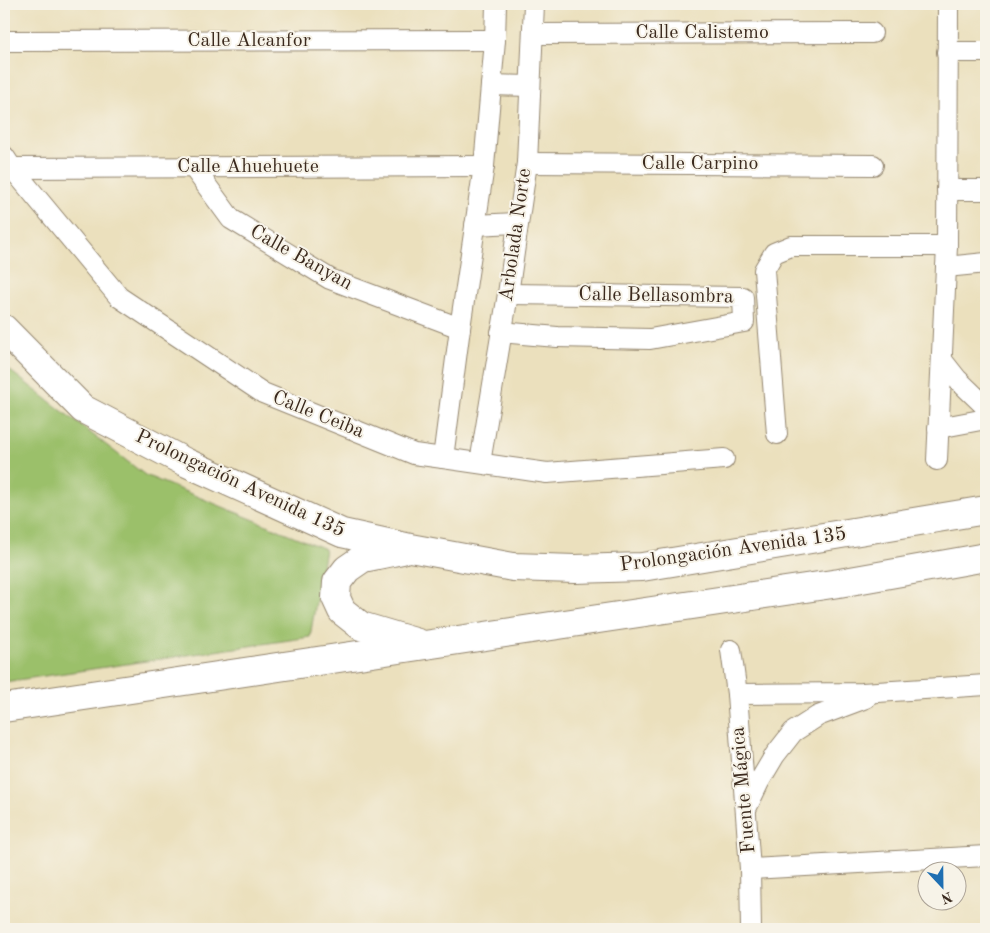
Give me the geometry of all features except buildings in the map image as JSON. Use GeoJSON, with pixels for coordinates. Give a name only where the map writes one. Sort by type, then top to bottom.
{"type":"FeatureCollection","features":[{"type":"Feature","properties":{"kind":"main road","name":"Prolongación Avenida 135"},"geometry":{"type":"LineString","coordinates":[[4,329],[83,409],[185,462],[342,533],[513,567],[575,569],[642,567],[986,510]]}},
{"type":"Feature","properties":{"kind":"main road"},"geometry":{"type":"LineString","coordinates":[[410,548],[363,558],[347,569],[337,582],[336,598],[342,612],[362,626],[424,645]]}},
{"type":"Feature","properties":{"kind":"main road"},"geometry":{"type":"LineString","coordinates":[[4,708],[839,583],[986,557]]}},
{"type":"Feature","properties":{"kind":"street","name":"Arbolada Norte"},"geometry":{"type":"LineString","coordinates":[[443,458],[484,166],[495,40],[496,4]]}},
{"type":"Feature","properties":{"kind":"street","name":"Arbolada Norte"},"geometry":{"type":"LineString","coordinates":[[480,463],[527,164],[534,4]]}},
{"type":"Feature","properties":{"kind":"street"},"geometry":{"type":"LineString","coordinates":[[937,460],[947,246],[948,4]]}},
{"type":"Feature","properties":{"kind":"street","name":"Calle Calistemo"},"geometry":{"type":"LineString","coordinates":[[533,34],[872,33]]}},
{"type":"Feature","properties":{"kind":"street","name":"Calle Alcanfor"},"geometry":{"type":"LineString","coordinates":[[4,41],[495,40]]}},
{"type":"Feature","properties":{"kind":"street"},"geometry":{"type":"LineString","coordinates":[[948,52],[986,52]]}},
{"type":"Feature","properties":{"kind":"street"},"geometry":{"type":"LineString","coordinates":[[491,84],[530,86]]}},
{"type":"Feature","properties":{"kind":"street","name":"Calle Ahuehuete"},"geometry":{"type":"LineString","coordinates":[[8,162],[193,167],[484,166]]}},
{"type":"Feature","properties":{"kind":"street","name":"Calle Ceiba"},"geometry":{"type":"LineString","coordinates":[[8,162],[119,298],[263,393],[414,454],[548,473],[724,459]]}},
{"type":"Feature","properties":{"kind":"street","name":"Calle Carpino"},"geometry":{"type":"LineString","coordinates":[[527,164],[873,165]]}},
{"type":"Feature","properties":{"kind":"street","name":"Calle Banyan"},"geometry":{"type":"LineString","coordinates":[[193,167],[231,219],[330,279],[460,328]]}},
{"type":"Feature","properties":{"kind":"street"},"geometry":{"type":"LineString","coordinates":[[947,190],[986,190]]}},
{"type":"Feature","properties":{"kind":"street"},"geometry":{"type":"LineString","coordinates":[[475,225],[518,223]]}},
{"type":"Feature","properties":{"kind":"street"},"geometry":{"type":"LineString","coordinates":[[777,434],[764,270],[774,253],[791,246],[947,246]]}},
{"type":"Feature","properties":{"kind":"street"},"geometry":{"type":"LineString","coordinates":[[946,267],[986,264]]}},
{"type":"Feature","properties":{"kind":"street","name":"Calle Bellasombra"},"geometry":{"type":"LineString","coordinates":[[501,332],[556,336],[650,338],[744,322],[743,297],[508,294]]}},
{"type":"Feature","properties":{"kind":"street"},"geometry":{"type":"LineString","coordinates":[[942,360],[986,407]]}},
{"type":"Feature","properties":{"kind":"street"},"geometry":{"type":"LineString","coordinates":[[938,428],[986,418]]}},
{"type":"Feature","properties":{"kind":"street","name":"Fuente Mágica"},"geometry":{"type":"LineString","coordinates":[[731,650],[750,869],[751,929]]}},
{"type":"Feature","properties":{"kind":"street"},"geometry":{"type":"LineString","coordinates":[[736,694],[885,692],[986,685]]}},
{"type":"Feature","properties":{"kind":"street"},"geometry":{"type":"LineString","coordinates":[[745,811],[775,755],[793,732],[818,716],[885,692]]}},
{"type":"Feature","properties":{"kind":"street"},"geometry":{"type":"LineString","coordinates":[[750,869],[986,856]]}},
{"type":"Feature","properties":{"kind":"green space"},"geometry":{"type":"Polygon","coordinates":[[[4,366],[145,475],[325,549],[310,637],[4,682],[4,366]]]}}]}
